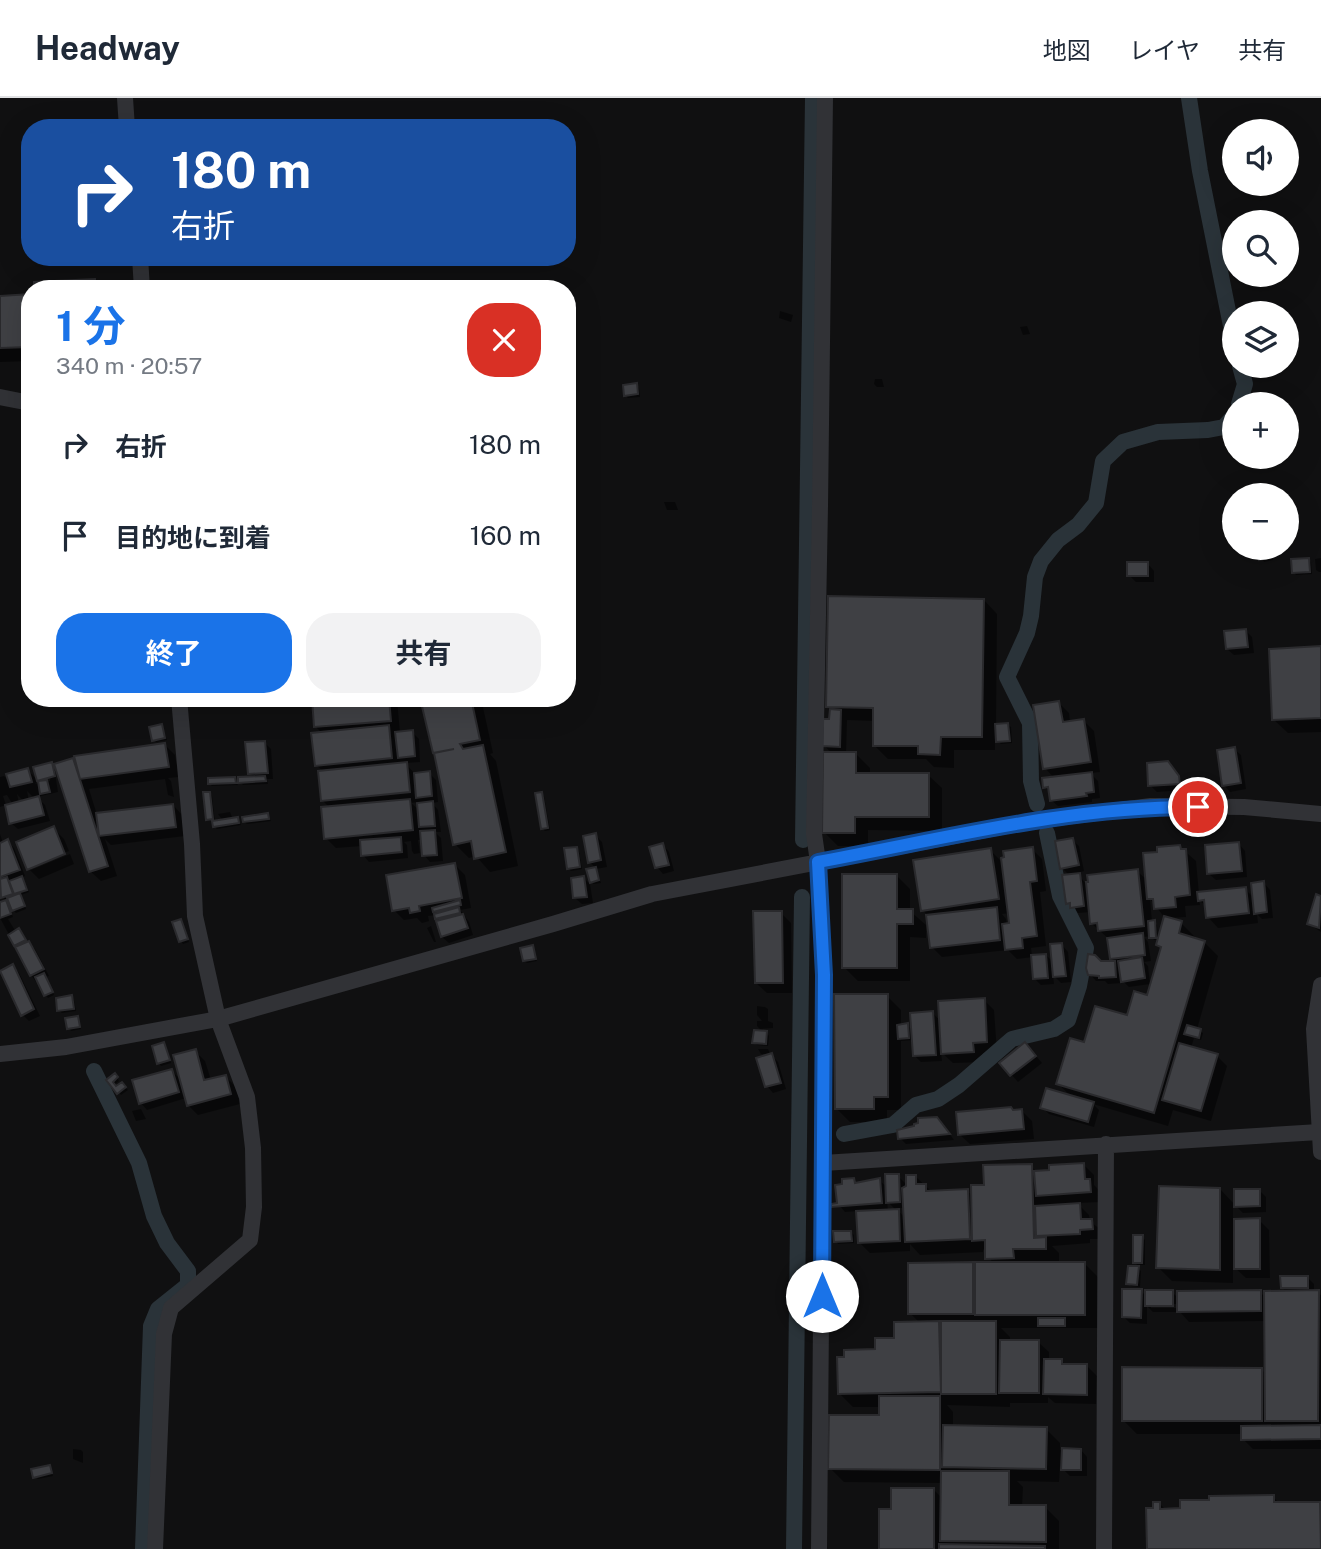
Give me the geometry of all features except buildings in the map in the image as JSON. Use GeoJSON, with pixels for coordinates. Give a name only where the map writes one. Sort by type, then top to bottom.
{"type":"FeatureCollection","features":[{"type":"Feature","properties":{"kind":"street"},"geometry":{"type":"LineString","coordinates":[[125,98],[126,119]]}},
{"type":"Feature","properties":{"kind":"street"},"geometry":{"type":"LineString","coordinates":[[819,1549],[824,975],[814,834],[825,98]]}},
{"type":"Feature","properties":{"kind":"street"},"geometry":{"type":"LineString","coordinates":[[0,397],[21,401]]}},
{"type":"Feature","properties":{"kind":"street"},"geometry":{"type":"LineString","coordinates":[[155,1549],[162,1370],[167,1321],[171,1308],[250,1240],[254,1207],[253,1148],[247,1097],[218,1018],[195,916],[180,707]]}},
{"type":"Feature","properties":{"kind":"street"},"geometry":{"type":"LineString","coordinates":[[0,1054],[66,1047],[218,1018],[652,894],[1033,821],[1152,806],[1244,807],[1321,814]]}},
{"type":"Feature","properties":{"kind":"street"},"geometry":{"type":"LineString","coordinates":[[1321,985],[1314,1029],[1321,1152]]}},
{"type":"Feature","properties":{"kind":"street"},"geometry":{"type":"LineString","coordinates":[[823,1163],[1319,1132]]}},
{"type":"Feature","properties":{"kind":"street"},"geometry":{"type":"LineString","coordinates":[[1104,1549],[1106,1144]]}},
{"type":"Feature","properties":{"kind":"waterway"},"geometry":{"type":"LineString","coordinates":[[803,840],[813,98]]}},
{"type":"Feature","properties":{"kind":"waterway"},"geometry":{"type":"LineString","coordinates":[[1189,98],[1200,171],[1226,301]]}},
{"type":"Feature","properties":{"kind":"waterway"},"geometry":{"type":"LineString","coordinates":[[1243,378],[1243,392]]}},
{"type":"Feature","properties":{"kind":"waterway"},"geometry":{"type":"LineString","coordinates":[[1037,804],[1031,781],[1030,723],[1007,677],[1027,633],[1035,577],[1041,561],[1058,540],[1078,525],[1096,503],[1103,461],[1123,442],[1158,432],[1222,427]]}},
{"type":"Feature","properties":{"kind":"waterway"},"geometry":{"type":"LineString","coordinates":[[844,1134],[893,1125],[916,1105],[938,1099],[959,1085],[1012,1039],[1054,1029],[1068,1020],[1079,986],[1086,948],[1060,896],[1047,833]]}},
{"type":"Feature","properties":{"kind":"waterway"},"geometry":{"type":"LineString","coordinates":[[794,1549],[802,897]]}},
{"type":"Feature","properties":{"kind":"waterway"},"geometry":{"type":"LineString","coordinates":[[94,1071],[139,1163],[154,1216],[167,1243],[188,1271],[188,1285],[158,1309],[151,1326],[143,1549]]}},
{"type":"Feature","properties":{"kind":"route"},"geometry":{"type":"LineString","coordinates":[[822,1296],[824,975],[818,862],[1033,821],[1152,806],[1198,807]]}}]}
